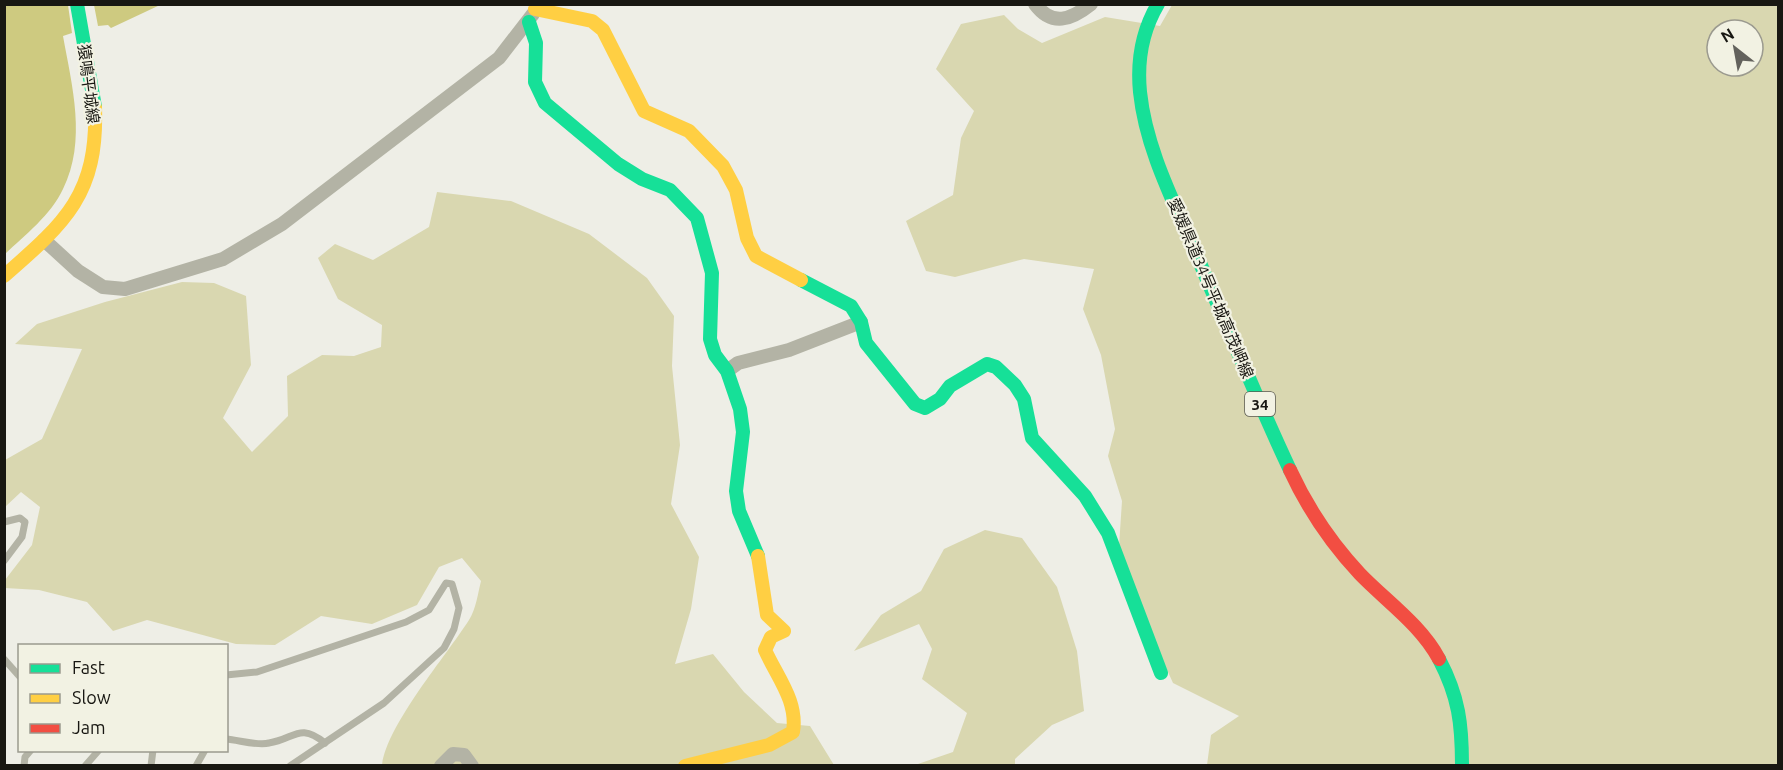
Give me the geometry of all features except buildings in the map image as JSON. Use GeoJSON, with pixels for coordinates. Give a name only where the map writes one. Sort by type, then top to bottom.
{"type":"FeatureCollection","features":[{"type":"Feature","properties":{"kind":"street","name":"猿鳴平城線"},"geometry":{"type":"LineString","coordinates":[[4,276],[44,240],[76,203],[86,180],[94,148],[95,107],[77,4]]}},
{"type":"Feature","properties":{"kind":"street"},"geometry":{"type":"LineString","coordinates":[[1035,4],[1043,15],[1054,18],[1075,17],[1091,4]]}},
{"type":"Feature","properties":{"kind":"street","name":"愛媛県道34号平城高茂岬線"},"geometry":{"type":"LineString","coordinates":[[1158,4],[1145,38],[1138,71],[1150,139],[1164,175],[1224,323],[1314,516],[1348,559],[1410,621],[1440,657],[1455,691],[1465,735],[1462,765]]}},
{"type":"Feature","properties":{"kind":"street"},"geometry":{"type":"LineString","coordinates":[[44,240],[78,271],[103,287],[125,289],[223,259],[282,224],[499,58],[534,12]]}},
{"type":"Feature","properties":{"kind":"street"},"geometry":{"type":"LineString","coordinates":[[534,12],[592,21],[603,30],[644,111],[654,119],[681,126],[723,165],[733,183],[747,242],[756,256],[851,306],[861,322],[866,343],[915,404],[925,408],[940,399],[950,386],[987,364],[996,367],[1015,385],[1024,399],[1032,438],[1085,496],[1108,533],[1161,673]]}},
{"type":"Feature","properties":{"kind":"street"},"geometry":{"type":"LineString","coordinates":[[534,12],[537,46],[533,75],[535,92],[618,164],[642,179],[670,190],[697,218],[712,273],[709,303],[710,339],[715,355],[727,371],[740,409],[743,432],[736,491],[740,511],[754,540],[759,558],[763,601],[767,615],[784,631],[771,638],[765,650],[793,707],[796,722],[793,732],[769,745],[685,765]]}},
{"type":"Feature","properties":{"kind":"street"},"geometry":{"type":"LineString","coordinates":[[727,371],[738,363],[789,351],[861,322]]}},
{"type":"Feature","properties":{"kind":"street"},"geometry":{"type":"LineString","coordinates":[[441,765],[453,754],[464,755],[472,765]]}},
{"type":"Feature","properties":{"kind":"lane"},"geometry":{"type":"LineString","coordinates":[[4,522],[20,518],[25,522],[26,529],[4,561]]}},
{"type":"Feature","properties":{"kind":"lane"},"geometry":{"type":"LineString","coordinates":[[228,675],[257,672],[406,622],[429,610],[447,583],[452,584],[459,608],[454,629],[444,648],[384,703],[291,765]]}},
{"type":"Feature","properties":{"kind":"lane"},"geometry":{"type":"LineString","coordinates":[[4,659],[18,675]]}},
{"type":"Feature","properties":{"kind":"lane"},"geometry":{"type":"LineString","coordinates":[[228,739],[269,744],[304,732],[314,734],[325,743]]}},
{"type":"Feature","properties":{"kind":"lane"},"geometry":{"type":"LineString","coordinates":[[85,765],[93,760],[98,752]]}},
{"type":"Feature","properties":{"kind":"lane"},"geometry":{"type":"LineString","coordinates":[[196,765],[204,752]]}},
{"type":"Feature","properties":{"kind":"shaded area"},"geometry":{"type":"Polygon","coordinates":[[[5,4],[68,5],[72,33],[63,36],[73,94],[76,133],[70,171],[58,198],[37,224],[5,254],[5,4]]]}},
{"type":"Feature","properties":{"kind":"shaded area"},"geometry":{"type":"Polygon","coordinates":[[[94,4],[160,5],[111,28],[108,25],[98,26],[94,4]]]}},
{"type":"Feature","properties":{"kind":"shaded area"},"geometry":{"type":"Polygon","coordinates":[[[1172,5],[1778,5],[1778,765],[1207,765],[1211,735],[1239,716],[1173,683],[1118,561],[1122,501],[1108,456],[1115,429],[1101,355],[1083,309],[1094,269],[1024,259],[955,277],[926,271],[906,221],[953,195],[961,138],[974,111],[936,69],[961,24],[1004,15],[1018,29],[1042,43],[1105,17],[1160,26],[1172,5]]]}},
{"type":"Feature","properties":{"kind":"shaded area"},"geometry":{"type":"Polygon","coordinates":[[[437,192],[511,201],[589,234],[647,278],[674,316],[672,366],[680,445],[671,504],[699,557],[691,609],[675,664],[713,654],[744,692],[777,723],[810,726],[834,765],[382,765],[394,731],[473,611],[481,581],[462,558],[439,567],[417,605],[372,624],[321,616],[275,645],[236,644],[147,620],[113,631],[87,602],[39,590],[5,588],[5,580],[32,545],[40,507],[21,492],[5,507],[5,460],[42,439],[82,349],[15,344],[37,324],[105,302],[182,282],[214,283],[246,296],[251,365],[223,418],[252,452],[288,416],[287,376],[322,355],[354,356],[381,347],[382,325],[338,299],[318,258],[335,244],[373,260],[429,227],[437,192]]]}},
{"type":"Feature","properties":{"kind":"shaded area"},"geometry":{"type":"Polygon","coordinates":[[[985,530],[1022,538],[1057,587],[1077,651],[1084,711],[1052,725],[1015,759],[1015,765],[915,765],[953,752],[967,713],[922,679],[932,649],[919,624],[854,651],[881,615],[921,591],[944,549],[985,530]]]}},
{"type":"Feature","properties":{"kind":"traffic: fast"},"geometry":{"type":"LineString","coordinates":[[77,4],[95,107]]}},
{"type":"Feature","properties":{"kind":"traffic: fast"},"geometry":{"type":"LineString","coordinates":[[1158,4],[1144,36],[1139,69],[1140,92],[1148,135],[1171,197],[1290,470]]}},
{"type":"Feature","properties":{"kind":"traffic: fast"},"geometry":{"type":"LineString","coordinates":[[529,22],[536,43],[535,82],[545,103],[618,164],[642,179],[670,190],[697,218],[712,273],[710,339],[715,355],[727,371],[740,409],[743,432],[736,491],[739,511],[758,556]]}},
{"type":"Feature","properties":{"kind":"traffic: fast"},"geometry":{"type":"LineString","coordinates":[[801,280],[851,306],[861,322],[866,343],[915,404],[925,408],[940,399],[950,386],[987,364],[996,367],[1015,385],[1024,399],[1032,438],[1085,496],[1108,533],[1161,673]]}},
{"type":"Feature","properties":{"kind":"traffic: fast"},"geometry":{"type":"LineString","coordinates":[[1439,659],[1451,686],[1458,711],[1462,766]]}},
{"type":"Feature","properties":{"kind":"traffic: slow"},"geometry":{"type":"LineString","coordinates":[[535,9],[592,21],[603,30],[644,111],[689,131],[723,166],[736,190],[747,238],[756,256],[801,280]]}},
{"type":"Feature","properties":{"kind":"traffic: slow"},"geometry":{"type":"LineString","coordinates":[[4,276],[45,239],[74,204],[91,163],[95,107]]}},
{"type":"Feature","properties":{"kind":"traffic: slow"},"geometry":{"type":"LineString","coordinates":[[685,766],[769,745],[793,732],[794,721],[790,700],[765,650],[771,637],[784,631],[767,615],[758,556]]}},
{"type":"Feature","properties":{"kind":"traffic: jam"},"geometry":{"type":"LineString","coordinates":[[1290,470],[1312,512],[1339,550],[1360,574],[1413,624],[1439,659]]}}]}
